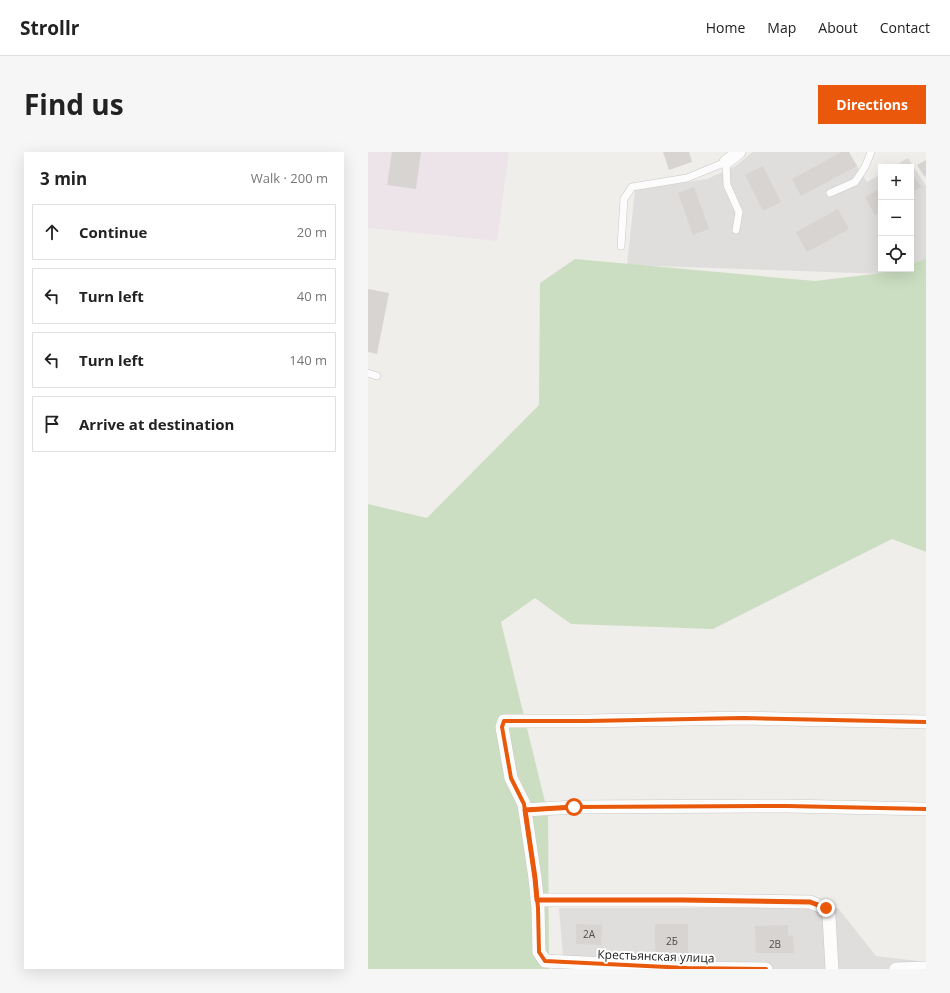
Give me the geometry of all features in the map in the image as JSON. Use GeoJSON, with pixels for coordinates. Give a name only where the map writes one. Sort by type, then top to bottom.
{"type":"FeatureCollection","features":[{"type":"Feature","properties":{"kind":"street"},"geometry":{"type":"LineString","coordinates":[[726,162],[739,152]]}},
{"type":"Feature","properties":{"kind":"street"},"geometry":{"type":"LineString","coordinates":[[832,969],[829,916],[826,908],[810,902],[537,900],[524,804],[511,778],[502,727],[504,721],[743,718],[926,722]]}},
{"type":"Feature","properties":{"kind":"street"},"geometry":{"type":"LineString","coordinates":[[525,810],[574,807],[787,806],[926,809]]}},
{"type":"Feature","properties":{"kind":"street","name":"Крестьянская улица"},"geometry":{"type":"LineString","coordinates":[[537,900],[539,952],[545,961],[687,968],[766,969]]}},
{"type":"Feature","properties":{"kind":"street"},"geometry":{"type":"LineString","coordinates":[[896,969],[926,968]]}},
{"type":"Feature","properties":{"kind":"lane"},"geometry":{"type":"LineString","coordinates":[[830,193],[854,182],[865,167],[871,152]]}},
{"type":"Feature","properties":{"kind":"lane"},"geometry":{"type":"LineString","coordinates":[[621,246],[624,199],[632,187],[687,178],[726,162],[727,185],[738,212],[736,230]]}},
{"type":"Feature","properties":{"kind":"lane"},"geometry":{"type":"LineString","coordinates":[[368,373],[377,376]]}},
{"type":"Feature","properties":{"kind":"shaded area"},"geometry":{"type":"Polygon","coordinates":[[[368,152],[509,152],[497,241],[368,228],[368,152]]]}},
{"type":"Feature","properties":{"kind":"shaded area"},"geometry":{"type":"Polygon","coordinates":[[[753,152],[848,152],[867,182],[878,176],[878,272],[892,272],[886,274],[627,265],[635,190],[707,179],[734,167],[753,152]]]}},
{"type":"Feature","properties":{"kind":"shaded area"},"geometry":{"type":"Polygon","coordinates":[[[908,158],[912,164],[898,164],[908,158]]]}},
{"type":"Feature","properties":{"kind":"shaded area"},"geometry":{"type":"Polygon","coordinates":[[[914,167],[926,186],[926,260],[914,264],[914,167]]]}},
{"type":"Feature","properties":{"kind":"shaded area"},"geometry":{"type":"Polygon","coordinates":[[[559,908],[838,908],[876,956],[926,962],[926,969],[564,969],[559,908]]]}},
{"type":"Feature","properties":{"kind":"green space"},"geometry":{"type":"Polygon","coordinates":[[[575,259],[815,281],[885,272],[914,272],[914,263],[926,259],[926,552],[892,539],[713,629],[571,624],[535,598],[501,622],[548,814],[549,969],[368,969],[368,504],[427,518],[539,405],[540,283],[575,259]]]}},
{"type":"Feature","properties":{"kind":"building"},"geometry":{"type":"Polygon","coordinates":[[[392,152],[421,152],[416,189],[387,185],[392,152]]]}},
{"type":"Feature","properties":{"kind":"building"},"geometry":{"type":"Polygon","coordinates":[[[663,152],[689,152],[692,162],[669,170],[663,152]]]}},
{"type":"Feature","properties":{"kind":"building"},"geometry":{"type":"Polygon","coordinates":[[[842,152],[849,152],[857,166],[801,196],[792,179],[842,152]]]}},
{"type":"Feature","properties":{"kind":"building"},"geometry":{"type":"Polygon","coordinates":[[[926,160],[926,176],[925,177],[917,165],[926,160]]]}},
{"type":"Feature","properties":{"kind":"building"},"geometry":{"type":"Polygon","coordinates":[[[763,166],[781,202],[763,211],[745,175],[763,166]]]}},
{"type":"Feature","properties":{"kind":"building"},"geometry":{"type":"Polygon","coordinates":[[[914,176],[921,187],[914,191],[914,176]]]}},
{"type":"Feature","properties":{"kind":"building"},"geometry":{"type":"Polygon","coordinates":[[[694,187],[709,229],[693,235],[678,193],[694,187]]]}},
{"type":"Feature","properties":{"kind":"building"},"geometry":{"type":"Polygon","coordinates":[[[878,190],[878,214],[875,215],[865,197],[878,190]]]}},
{"type":"Feature","properties":{"kind":"building"},"geometry":{"type":"Polygon","coordinates":[[[838,209],[849,229],[807,252],[796,232],[838,209]]]}},
{"type":"Feature","properties":{"kind":"building"},"geometry":{"type":"Polygon","coordinates":[[[368,289],[389,293],[377,354],[368,352],[368,289]]]}},
{"type":"Feature","properties":{"kind":"building"},"geometry":{"type":"Polygon","coordinates":[[[576,924],[602,925],[601,945],[576,944],[576,924]]]}},
{"type":"Feature","properties":{"kind":"building"},"geometry":{"type":"Polygon","coordinates":[[[655,924],[688,924],[688,958],[655,959],[655,924]]]}},
{"type":"Feature","properties":{"kind":"building"},"geometry":{"type":"Polygon","coordinates":[[[788,925],[788,936],[793,935],[794,953],[756,953],[755,926],[788,925]]]}},
{"type":"Feature","properties":{"kind":"cycle path"},"geometry":{"type":"LineString","coordinates":[[766,969],[687,968],[545,961],[539,952],[538,908],[535,878],[524,804],[511,778],[502,727],[504,721],[743,718],[926,722]]}},
{"type":"Feature","properties":{"kind":"cycle path"},"geometry":{"type":"LineString","coordinates":[[525,810],[574,807],[787,806],[926,809]]}},
{"type":"Feature","properties":{"kind":"route"},"geometry":{"type":"LineString","coordinates":[[574,807],[525,810],[537,900],[810,902],[826,908]]}}]}
